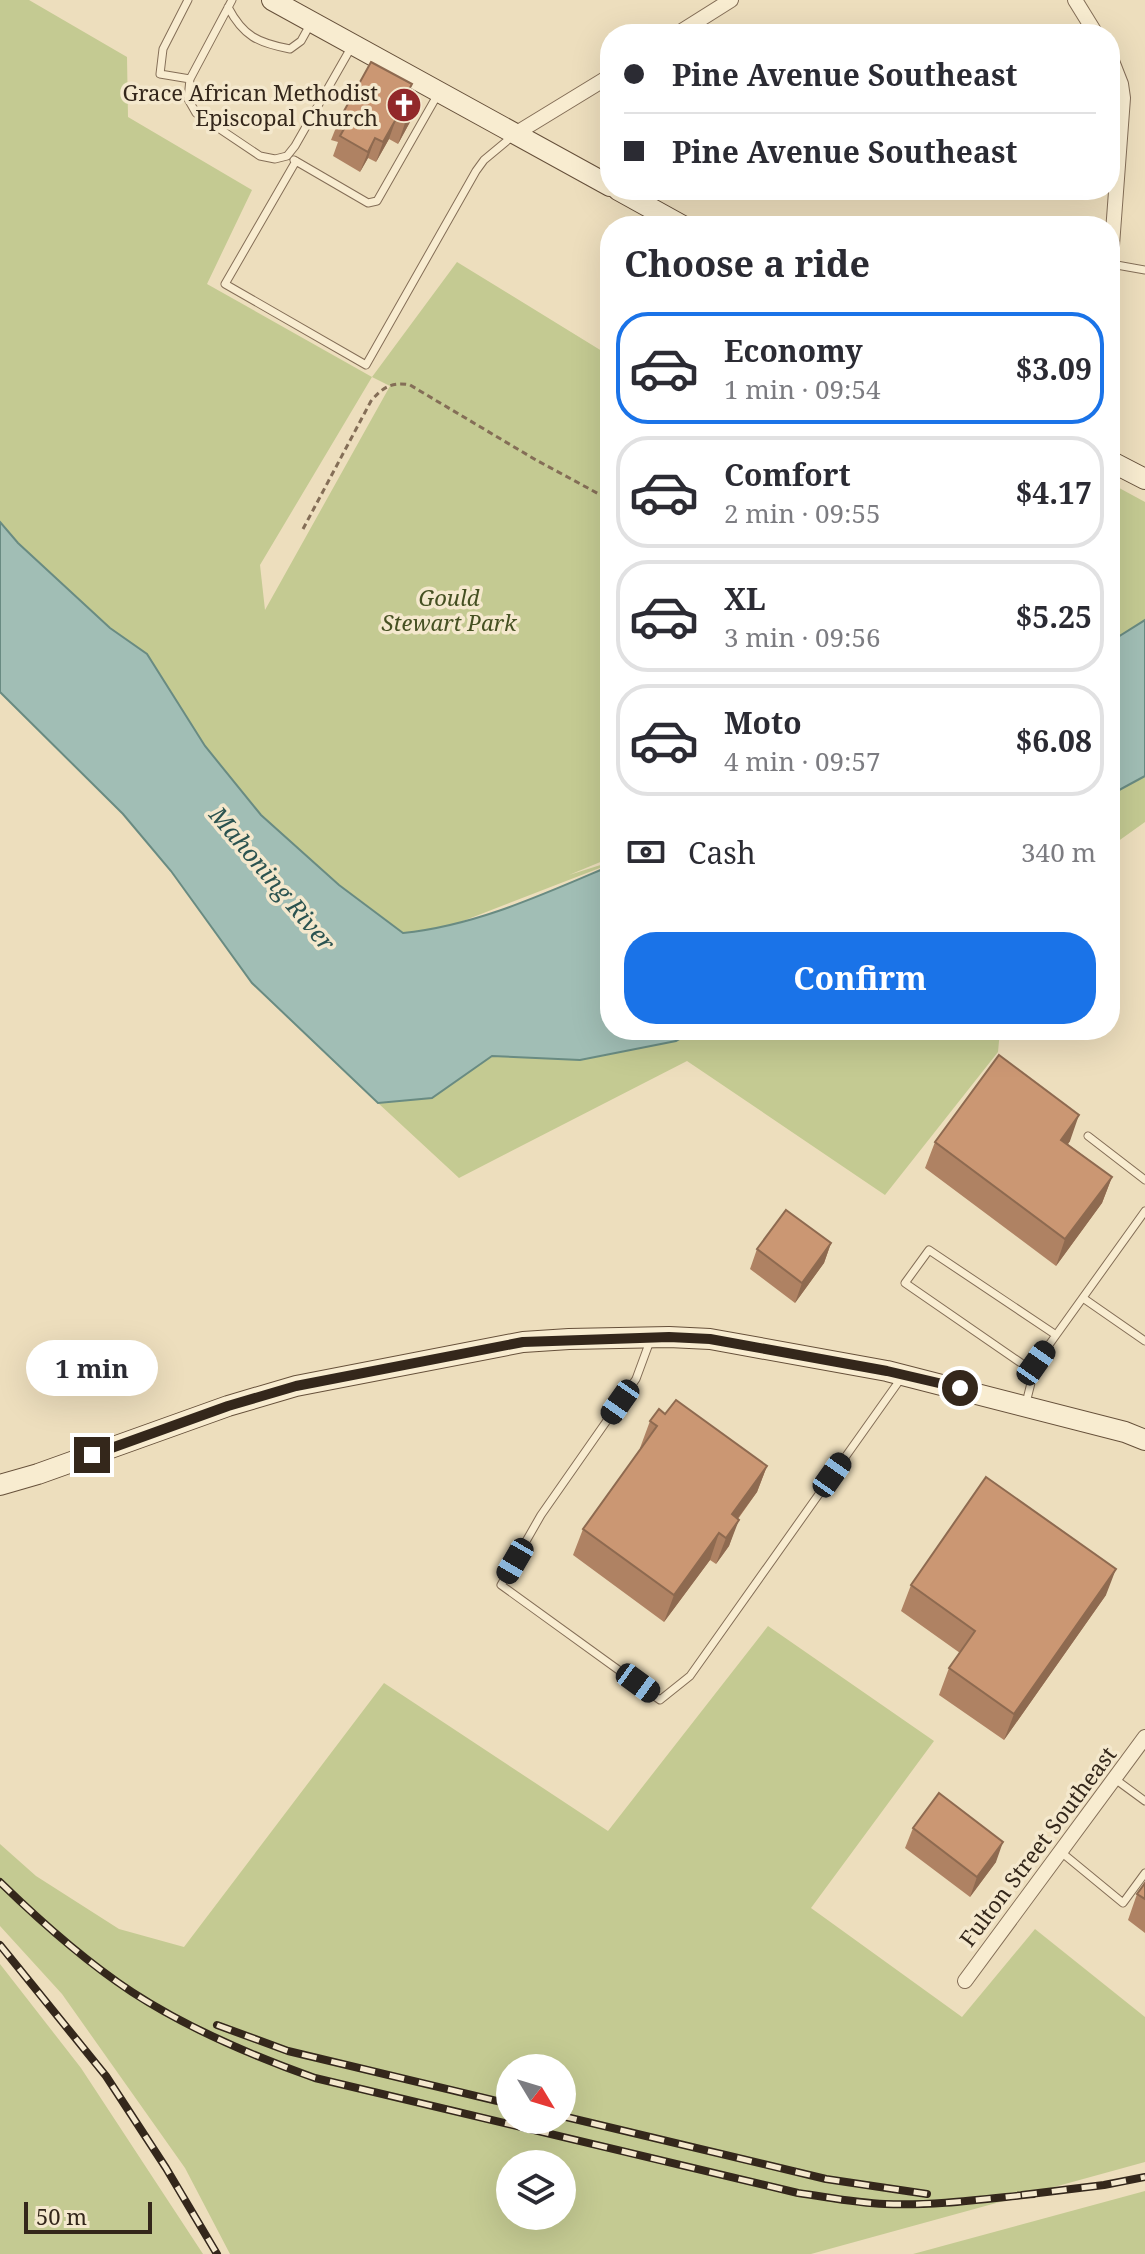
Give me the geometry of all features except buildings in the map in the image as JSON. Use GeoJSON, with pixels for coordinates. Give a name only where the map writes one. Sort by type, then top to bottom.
{"type":"FeatureCollection","features":[{"type":"Feature","properties":{"kind":"street"},"geometry":{"type":"LineString","coordinates":[[272,0],[600,181]]}},
{"type":"Feature","properties":{"kind":"street"},"geometry":{"type":"LineString","coordinates":[[693,24],[731,0]]}},
{"type":"Feature","properties":{"kind":"street"},"geometry":{"type":"LineString","coordinates":[[1075,0],[1090,24]]}},
{"type":"Feature","properties":{"kind":"street"},"geometry":{"type":"LineString","coordinates":[[1120,81],[1123,98],[1120,140]]}},
{"type":"Feature","properties":{"kind":"street"},"geometry":{"type":"LineString","coordinates":[[515,134],[600,82]]}},
{"type":"Feature","properties":{"kind":"street"},"geometry":{"type":"LineString","coordinates":[[636,200],[665,216]]}},
{"type":"Feature","properties":{"kind":"street"},"geometry":{"type":"LineString","coordinates":[[0,1485],[228,1406],[319,1380],[523,1342],[710,1339],[903,1375],[1025,1405],[1145,1440]]}},
{"type":"Feature","properties":{"kind":"street","name":"Fulton Street Southeast"},"geometry":{"type":"LineString","coordinates":[[965,1981],[1145,1737]]}},
{"type":"Feature","properties":{"kind":"lane"},"geometry":{"type":"LineString","coordinates":[[188,0],[163,49],[160,74],[190,79]]}},
{"type":"Feature","properties":{"kind":"lane"},"geometry":{"type":"LineString","coordinates":[[230,3],[190,79],[188,99],[196,113],[260,156],[275,159],[287,156],[353,44]]}},
{"type":"Feature","properties":{"kind":"lane"},"geometry":{"type":"LineString","coordinates":[[230,3],[247,35],[271,45],[290,49],[301,41],[312,22]]}},
{"type":"Feature","properties":{"kind":"lane"},"geometry":{"type":"LineString","coordinates":[[287,156],[368,203],[377,201],[439,92]]}},
{"type":"Feature","properties":{"kind":"lane"},"geometry":{"type":"LineString","coordinates":[[296,161],[225,284],[366,365],[476,171],[484,160],[515,134]]}},
{"type":"Feature","properties":{"kind":"lane"},"geometry":{"type":"LineString","coordinates":[[1120,266],[1145,270]]}},
{"type":"Feature","properties":{"kind":"lane"},"geometry":{"type":"LineString","coordinates":[[1088,1136],[1145,1180]]}},
{"type":"Feature","properties":{"kind":"lane"},"geometry":{"type":"LineString","coordinates":[[1025,1405],[1036,1363],[1145,1211]]}},
{"type":"Feature","properties":{"kind":"lane"},"geometry":{"type":"LineString","coordinates":[[1034,1372],[905,1283],[929,1250],[1056,1335]]}},
{"type":"Feature","properties":{"kind":"lane"},"geometry":{"type":"LineString","coordinates":[[1083,1298],[1145,1341]]}},
{"type":"Feature","properties":{"kind":"lane"},"geometry":{"type":"LineString","coordinates":[[651,1338],[636,1379],[541,1515],[501,1585],[660,1700],[690,1676],[903,1375]]}},
{"type":"Feature","properties":{"kind":"lane"},"geometry":{"type":"LineString","coordinates":[[1115,1779],[1145,1801]]}},
{"type":"Feature","properties":{"kind":"lane"},"geometry":{"type":"LineString","coordinates":[[1061,1852],[1123,1903],[1145,1873]]}},
{"type":"Feature","properties":{"kind":"path"},"geometry":{"type":"LineString","coordinates":[[303,529],[371,401],[379,391],[401,383],[410,385],[600,495]]}},
{"type":"Feature","properties":{"kind":"green space","name":"Gould Stewart Park"},"geometry":{"type":"Polygon","coordinates":[[[0,0],[29,0],[127,57],[128,117],[252,190],[207,284],[372,377],[457,262],[600,350],[600,862],[569,875],[600,865],[600,868],[445,928],[403,933],[339,885],[261,815],[205,746],[147,654],[110,628],[18,543],[0,522],[0,0]],[[372,377],[260,565],[265,610],[390,386],[372,377]]]}},
{"type":"Feature","properties":{"kind":"green space"},"geometry":{"type":"Polygon","coordinates":[[[1120,488],[1145,502],[1145,620],[1120,636],[1120,488]]]}},
{"type":"Feature","properties":{"kind":"green space"},"geometry":{"type":"Polygon","coordinates":[[[1145,776],[1145,822],[1120,840],[1120,790],[1145,776]]]}},
{"type":"Feature","properties":{"kind":"green space"},"geometry":{"type":"Polygon","coordinates":[[[999,1040],[998,1052],[885,1195],[687,1061],[459,1178],[378,1103],[425,1099],[492,1056],[580,1060],[676,1041],[999,1040]]]}},
{"type":"Feature","properties":{"kind":"green space"},"geometry":{"type":"Polygon","coordinates":[[[768,1626],[934,1741],[811,1908],[962,2017],[1035,1929],[1145,2017],[1145,2162],[811,2254],[230,2254],[185,2168],[62,1994],[0,1926],[0,1844],[36,1876],[119,1929],[184,1947],[384,1683],[608,1831],[768,1626]]]}},
{"type":"Feature","properties":{"kind":"green space"},"geometry":{"type":"Polygon","coordinates":[[[0,1964],[81,2068],[203,2254],[0,2254],[0,1964]]]}},
{"type":"Feature","properties":{"kind":"green space"},"geometry":{"type":"Polygon","coordinates":[[[1145,2191],[1145,2254],[913,2254],[1145,2191]]]}},
{"type":"Feature","properties":{"kind":"water","name":"Mahoning River"},"geometry":{"type":"Polygon","coordinates":[[[0,522],[18,543],[110,628],[147,654],[205,746],[261,815],[339,885],[403,933],[483,916],[600,870],[600,1040],[678,1040],[580,1060],[492,1056],[432,1098],[378,1103],[252,983],[171,871],[123,814],[0,692],[0,522]]]}},
{"type":"Feature","properties":{"kind":"water"},"geometry":{"type":"Polygon","coordinates":[[[1145,620],[1145,776],[1120,790],[1120,636],[1145,620]]]}},
{"type":"Feature","properties":{"kind":"railway"},"geometry":{"type":"LineString","coordinates":[[0,1882],[63,1940],[132,1992],[175,2018],[221,2040],[315,2078],[798,2193],[904,2204],[1034,2194]]}},
{"type":"Feature","properties":{"kind":"railway"},"geometry":{"type":"LineString","coordinates":[[0,1945],[106,2076],[217,2254]]}},
{"type":"Feature","properties":{"kind":"railway"},"geometry":{"type":"LineString","coordinates":[[217,2025],[288,2051],[496,2101]]}},
{"type":"Feature","properties":{"kind":"railway"},"geometry":{"type":"LineString","coordinates":[[576,2119],[826,2179],[927,2194]]}},
{"type":"Feature","properties":{"kind":"railway"},"geometry":{"type":"LineString","coordinates":[[1022,2195],[1145,2177]]}},
{"type":"Feature","properties":{"kind":"place","name":"Grace African Methodist Episcopal Church"},"geometry":{"type":"Point","coordinates":[404,105]}},
{"type":"Feature","properties":{"kind":"route"},"geometry":{"type":"LineString","coordinates":[[92,1455],[228,1406],[296,1386],[523,1342],[669,1337],[710,1339],[887,1371],[960,1388]]}}]}
